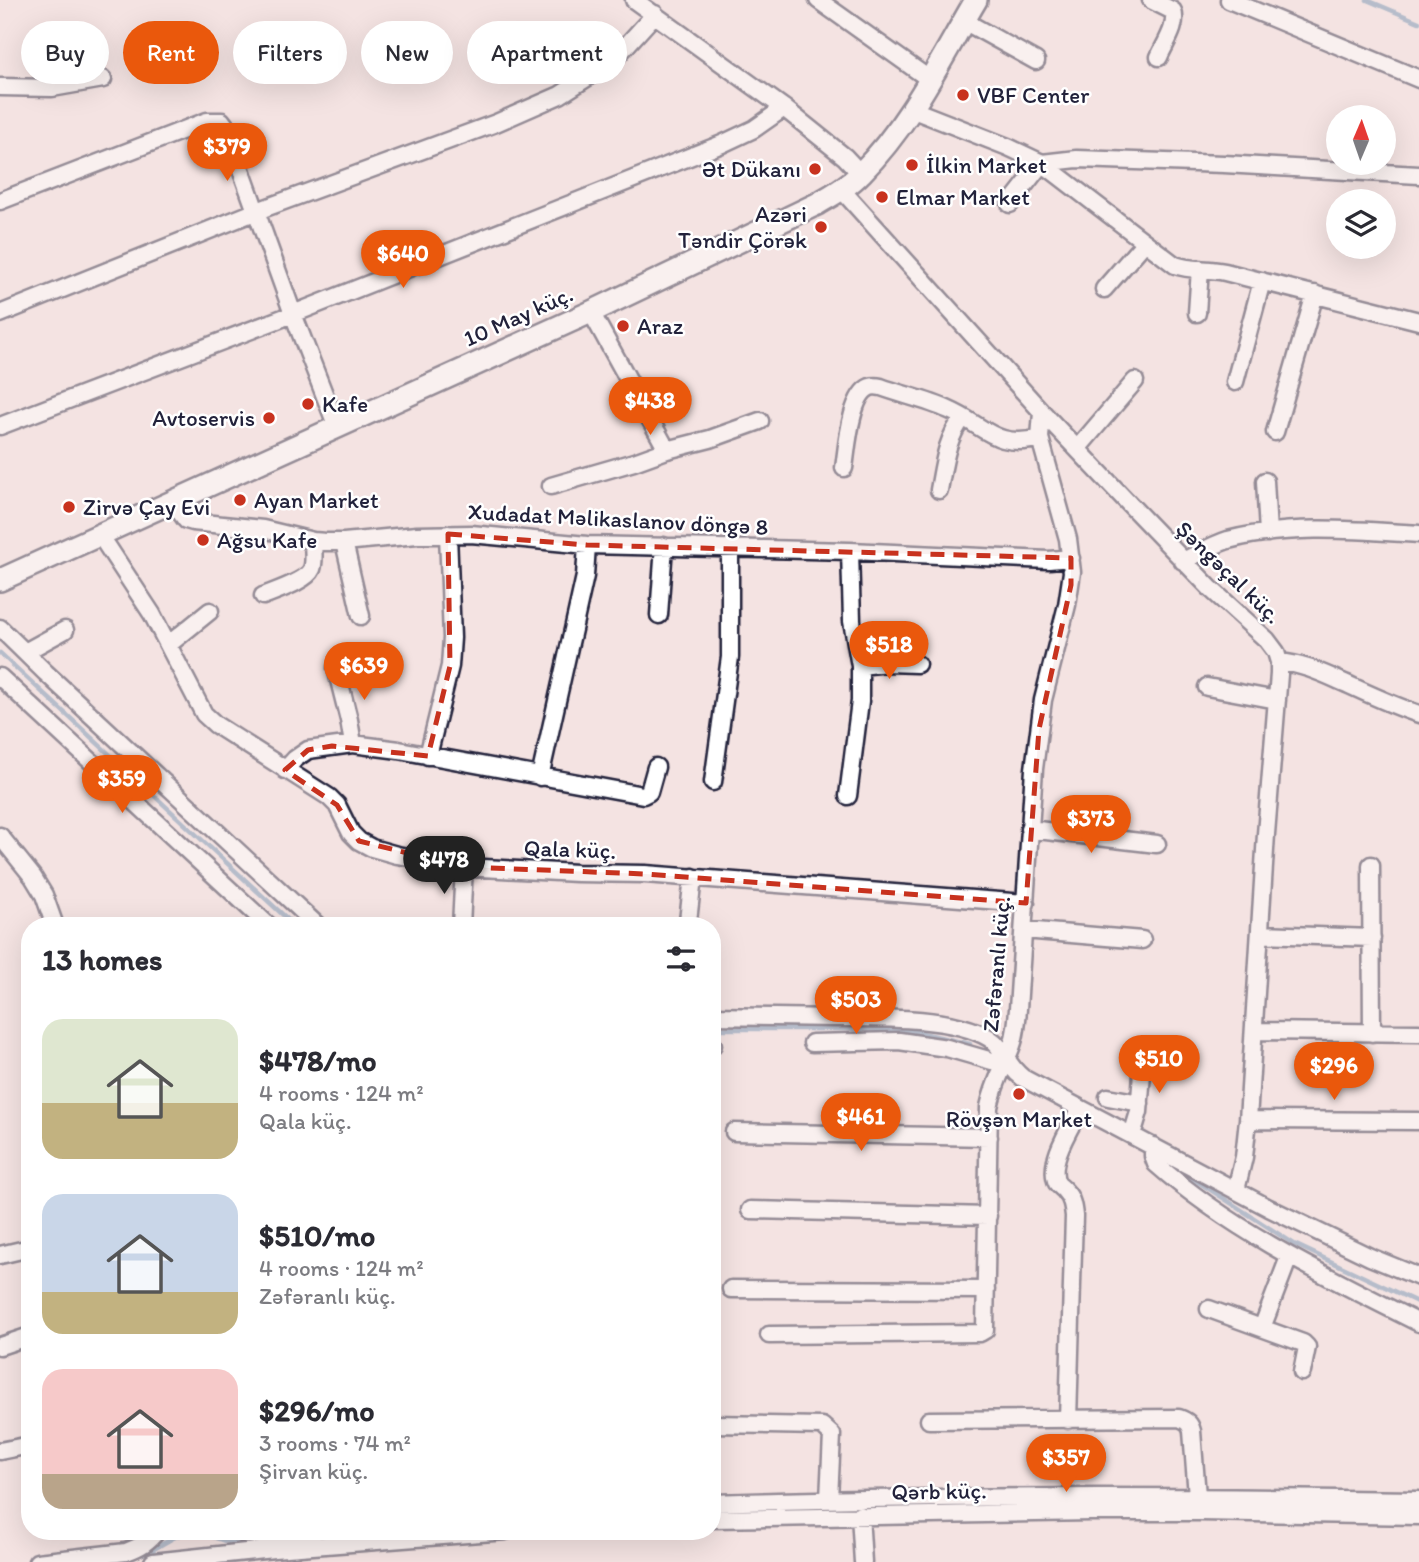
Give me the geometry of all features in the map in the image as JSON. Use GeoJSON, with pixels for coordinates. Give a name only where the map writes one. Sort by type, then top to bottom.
{"type":"FeatureCollection","features":[{"type":"Feature","properties":{"kind":"main road","name":"10 May küç."},"geometry":{"type":"LineString","coordinates":[[0,580],[591,312],[817,204],[861,174],[880,152],[911,109],[976,0]]}},
{"type":"Feature","properties":{"kind":"street"},"geometry":{"type":"LineString","coordinates":[[634,0],[784,108],[845,157],[861,174]]}},
{"type":"Feature","properties":{"kind":"street"},"geometry":{"type":"LineString","coordinates":[[818,0],[929,79]]}},
{"type":"Feature","properties":{"kind":"street"},"geometry":{"type":"LineString","coordinates":[[1151,0],[1173,10],[1175,15],[1175,22],[1159,57]]}},
{"type":"Feature","properties":{"kind":"street"},"geometry":{"type":"LineString","coordinates":[[1229,0],[1419,79]]}},
{"type":"Feature","properties":{"kind":"street"},"geometry":{"type":"LineString","coordinates":[[0,314],[257,211],[496,123],[560,95],[615,58],[655,14]]}},
{"type":"Feature","properties":{"kind":"street"},"geometry":{"type":"LineString","coordinates":[[964,20],[1036,61]]}},
{"type":"Feature","properties":{"kind":"street"},"geometry":{"type":"LineString","coordinates":[[0,87],[52,88],[75,84]]}},
{"type":"Feature","properties":{"kind":"street"},"geometry":{"type":"LineString","coordinates":[[0,426],[293,314],[722,144],[754,129],[784,108]]}},
{"type":"Feature","properties":{"kind":"street"},"geometry":{"type":"LineString","coordinates":[[911,109],[1042,163],[1175,265],[1186,269],[1225,272],[1419,321]]}},
{"type":"Feature","properties":{"kind":"street"},"geometry":{"type":"LineString","coordinates":[[0,201],[190,127],[207,121],[222,121],[337,427]]}},
{"type":"Feature","properties":{"kind":"street"},"geometry":{"type":"LineString","coordinates":[[1010,204],[1042,163],[1061,160],[1224,164],[1419,175]]}},
{"type":"Feature","properties":{"kind":"street","name":"Şəngəçal küç."},"geometry":{"type":"LineString","coordinates":[[841,189],[1076,449],[1183,561],[1267,640],[1276,652],[1279,662],[1277,700],[1248,1120],[1244,1157],[1236,1190]]}},
{"type":"Feature","properties":{"kind":"street"},"geometry":{"type":"LineString","coordinates":[[1104,289],[1145,242]]}},
{"type":"Feature","properties":{"kind":"street"},"geometry":{"type":"LineString","coordinates":[[1197,313],[1200,269]]}},
{"type":"Feature","properties":{"kind":"street"},"geometry":{"type":"LineString","coordinates":[[1235,382],[1262,281]]}},
{"type":"Feature","properties":{"kind":"street"},"geometry":{"type":"LineString","coordinates":[[1275,432],[1315,294]]}},
{"type":"Feature","properties":{"kind":"street"},"geometry":{"type":"LineString","coordinates":[[591,312],[667,450]]}},
{"type":"Feature","properties":{"kind":"street"},"geometry":{"type":"LineString","coordinates":[[1076,449],[1135,381]]}},
{"type":"Feature","properties":{"kind":"street"},"geometry":{"type":"LineString","coordinates":[[844,468],[855,409],[862,392],[871,386],[938,405],[983,431],[1012,442],[1040,438]]}},
{"type":"Feature","properties":{"kind":"street","name":"Zəfəranlı küç."},"geometry":{"type":"LineString","coordinates":[[1042,412],[1040,438],[1071,558],[1071,585],[1043,700],[1039,729],[1029,829],[1018,1009],[1012,1044],[1006,1060],[1023,1078],[1080,1109],[1236,1190],[1419,1277]]}},
{"type":"Feature","properties":{"kind":"street"},"geometry":{"type":"LineString","coordinates":[[939,490],[947,446],[962,418]]}},
{"type":"Feature","properties":{"kind":"street"},"geometry":{"type":"LineString","coordinates":[[551,486],[710,439],[760,421]]}},
{"type":"Feature","properties":{"kind":"street"},"geometry":{"type":"LineString","coordinates":[[1265,481],[1268,533]]}},
{"type":"Feature","properties":{"kind":"street","name":"Xudadat Məlikaslanov döngə 8"},"geometry":{"type":"LineString","coordinates":[[173,502],[186,520],[193,523],[263,529],[313,541],[344,542],[448,534],[489,535],[587,545],[730,547],[1049,560],[1071,558]]}},
{"type":"Feature","properties":{"kind":"street"},"geometry":{"type":"LineString","coordinates":[[1183,561],[1227,541],[1268,533],[1331,529],[1419,534]]}},
{"type":"Feature","properties":{"kind":"street"},"geometry":{"type":"LineString","coordinates":[[428,756],[450,666],[452,638],[448,534]]}},
{"type":"Feature","properties":{"kind":"street","name":"Qala küç."},"geometry":{"type":"LineString","coordinates":[[100,535],[152,614],[204,714],[216,725],[328,797],[337,805],[351,833],[372,848],[464,867],[694,877],[1026,903]]}},
{"type":"Feature","properties":{"kind":"street"},"geometry":{"type":"LineString","coordinates":[[263,596],[309,575],[313,568],[313,541]]}},
{"type":"Feature","properties":{"kind":"street"},"geometry":{"type":"LineString","coordinates":[[344,542],[360,616]]}},
{"type":"Feature","properties":{"kind":"street"},"geometry":{"type":"LineString","coordinates":[[540,777],[585,576],[587,545]]}},
{"type":"Feature","properties":{"kind":"street"},"geometry":{"type":"LineString","coordinates":[[659,615],[664,546]]}},
{"type":"Feature","properties":{"kind":"street"},"geometry":{"type":"LineString","coordinates":[[713,782],[730,657],[730,547]]}},
{"type":"Feature","properties":{"kind":"street"},"geometry":{"type":"LineString","coordinates":[[848,796],[860,701],[860,666],[852,621],[850,551]]}},
{"type":"Feature","properties":{"kind":"street"},"geometry":{"type":"LineString","coordinates":[[168,645],[210,611]]}},
{"type":"Feature","properties":{"kind":"street"},"geometry":{"type":"LineString","coordinates":[[0,628],[308,917]]}},
{"type":"Feature","properties":{"kind":"street"},"geometry":{"type":"LineString","coordinates":[[25,652],[65,630]]}},
{"type":"Feature","properties":{"kind":"street"},"geometry":{"type":"LineString","coordinates":[[1279,662],[1297,663],[1312,668],[1396,707],[1419,714]]}},
{"type":"Feature","properties":{"kind":"street"},"geometry":{"type":"LineString","coordinates":[[860,666],[917,664]]}},
{"type":"Feature","properties":{"kind":"street"},"geometry":{"type":"LineString","coordinates":[[336,668],[353,744]]}},
{"type":"Feature","properties":{"kind":"street"},"geometry":{"type":"LineString","coordinates":[[0,677],[256,917]]}},
{"type":"Feature","properties":{"kind":"street"},"geometry":{"type":"LineString","coordinates":[[1208,687],[1277,700]]}},
{"type":"Feature","properties":{"kind":"street"},"geometry":{"type":"LineString","coordinates":[[285,770],[308,750],[353,744],[643,795],[649,792],[656,767]]}},
{"type":"Feature","properties":{"kind":"street"},"geometry":{"type":"LineString","coordinates":[[1029,829],[1157,844]]}},
{"type":"Feature","properties":{"kind":"street"},"geometry":{"type":"LineString","coordinates":[[0,836],[33,877],[44,895],[52,917]]}},
{"type":"Feature","properties":{"kind":"street"},"geometry":{"type":"LineString","coordinates":[[1371,865],[1372,1033]]}},
{"type":"Feature","properties":{"kind":"street"},"geometry":{"type":"LineString","coordinates":[[461,917],[464,867]]}},
{"type":"Feature","properties":{"kind":"street"},"geometry":{"type":"LineString","coordinates":[[689,917],[694,877]]}},
{"type":"Feature","properties":{"kind":"street"},"geometry":{"type":"LineString","coordinates":[[1024,930],[1142,940]]}},
{"type":"Feature","properties":{"kind":"street"},"geometry":{"type":"LineString","coordinates":[[1260,934],[1372,938]]}},
{"type":"Feature","properties":{"kind":"street"},"geometry":{"type":"LineString","coordinates":[[721,1016],[928,1021],[982,1034],[992,1039],[1006,1060]]}},
{"type":"Feature","properties":{"kind":"street"},"geometry":{"type":"LineString","coordinates":[[1254,1031],[1419,1033]]}},
{"type":"Feature","properties":{"kind":"street"},"geometry":{"type":"LineString","coordinates":[[811,1043],[899,1041],[947,1048],[992,1062],[1006,1060]]}},
{"type":"Feature","properties":{"kind":"street"},"geometry":{"type":"LineString","coordinates":[[1132,1135],[1140,1103],[1144,1047]]}},
{"type":"Feature","properties":{"kind":"street"},"geometry":{"type":"LineString","coordinates":[[769,1335],[981,1333],[985,1329],[989,1107],[995,1081],[1006,1060]]}},
{"type":"Feature","properties":{"kind":"street"},"geometry":{"type":"LineString","coordinates":[[1108,1097],[1140,1103]]}},
{"type":"Feature","properties":{"kind":"street"},"geometry":{"type":"LineString","coordinates":[[1068,1420],[1074,1216],[1072,1201],[1058,1184],[1055,1161],[1080,1109]]}},
{"type":"Feature","properties":{"kind":"street"},"geometry":{"type":"LineString","coordinates":[[1248,1120],[1419,1121]]}},
{"type":"Feature","properties":{"kind":"street"},"geometry":{"type":"LineString","coordinates":[[734,1132],[989,1137]]}},
{"type":"Feature","properties":{"kind":"street"},"geometry":{"type":"LineString","coordinates":[[1153,1146],[1156,1164],[1226,1217],[1289,1256],[1419,1323]]}},
{"type":"Feature","properties":{"kind":"street"},"geometry":{"type":"LineString","coordinates":[[750,1210],[988,1216]]}},
{"type":"Feature","properties":{"kind":"street"},"geometry":{"type":"LineString","coordinates":[[0,1255],[21,1250]]}},
{"type":"Feature","properties":{"kind":"street"},"geometry":{"type":"LineString","coordinates":[[1262,1328],[1289,1256]]}},
{"type":"Feature","properties":{"kind":"street"},"geometry":{"type":"LineString","coordinates":[[731,1289],[986,1290]]}},
{"type":"Feature","properties":{"kind":"street"},"geometry":{"type":"LineString","coordinates":[[1209,1310],[1303,1343],[1307,1347],[1302,1372]]}},
{"type":"Feature","properties":{"kind":"street"},"geometry":{"type":"LineString","coordinates":[[0,1346],[21,1339]]}},
{"type":"Feature","properties":{"kind":"street"},"geometry":{"type":"LineString","coordinates":[[929,1420],[1179,1418],[1191,1425],[1197,1496]]}},
{"type":"Feature","properties":{"kind":"street"},"geometry":{"type":"LineString","coordinates":[[721,1424],[822,1426],[832,1435],[829,1499]]}},
{"type":"Feature","properties":{"kind":"street"},"geometry":{"type":"LineString","coordinates":[[0,1451],[21,1447]]}},
{"type":"Feature","properties":{"kind":"street","name":"Qərb küç."},"geometry":{"type":"LineString","coordinates":[[721,1503],[829,1499],[1197,1496],[1419,1500]]}},
{"type":"Feature","properties":{"kind":"street","name":"Qərb küç."},"geometry":{"type":"LineString","coordinates":[[721,1519],[1200,1512],[1419,1516]]}},
{"type":"Feature","properties":{"kind":"street"},"geometry":{"type":"LineString","coordinates":[[860,1515],[863,1562]]}},
{"type":"Feature","properties":{"kind":"street"},"geometry":{"type":"LineString","coordinates":[[37,1562],[126,1552],[139,1548],[150,1540]]}},
{"type":"Feature","properties":{"kind":"street"},"geometry":{"type":"LineString","coordinates":[[153,1562],[390,1540]]}},
{"type":"Feature","properties":{"kind":"highlighted area"},"geometry":{"type":"Polygon","coordinates":[[[448,534],[587,545],[1071,558],[1071,585],[1039,729],[1026,903],[645,874],[464,867],[359,841],[337,805],[285,770],[308,750],[332,746],[428,756],[450,666],[448,534]]]}},
{"type":"Feature","properties":{"kind":"waterway"},"geometry":{"type":"LineString","coordinates":[[1367,0],[1419,22]]}},
{"type":"Feature","properties":{"kind":"waterway"},"geometry":{"type":"LineString","coordinates":[[0,653],[285,917]]}},
{"type":"Feature","properties":{"kind":"waterway"},"geometry":{"type":"LineString","coordinates":[[721,1029],[880,1029],[918,1032],[970,1044]]}},
{"type":"Feature","properties":{"kind":"waterway"},"geometry":{"type":"LineString","coordinates":[[1183,1172],[1294,1244],[1419,1303]]}},
{"type":"Feature","properties":{"kind":"waterway"},"geometry":{"type":"LineString","coordinates":[[134,1556],[148,1552],[169,1540]]}},
{"type":"Feature","properties":{"kind":"waterway"},"geometry":{"type":"LineString","coordinates":[[220,1540],[233,1543],[258,1542]]}},
{"type":"Feature","properties":{"kind":"place","name":"VBF Center"},"geometry":{"type":"Point","coordinates":[963,95]}},
{"type":"Feature","properties":{"kind":"place","name":"İlkin Market"},"geometry":{"type":"Point","coordinates":[912,165]}},
{"type":"Feature","properties":{"kind":"place","name":"Ət Dükanı"},"geometry":{"type":"Point","coordinates":[815,169]}},
{"type":"Feature","properties":{"kind":"place","name":"Elmar Market"},"geometry":{"type":"Point","coordinates":[882,197]}},
{"type":"Feature","properties":{"kind":"place","name":"Azəri Təndir Çörək"},"geometry":{"type":"Point","coordinates":[821,227]}},
{"type":"Feature","properties":{"kind":"place","name":"Araz"},"geometry":{"type":"Point","coordinates":[623,326]}},
{"type":"Feature","properties":{"kind":"place","name":"Kafe"},"geometry":{"type":"Point","coordinates":[308,404]}},
{"type":"Feature","properties":{"kind":"place","name":"Avtoservis"},"geometry":{"type":"Point","coordinates":[269,418]}},
{"type":"Feature","properties":{"kind":"place","name":"Ayan Market"},"geometry":{"type":"Point","coordinates":[240,500]}},
{"type":"Feature","properties":{"kind":"place","name":"Zirvə Çay Evi"},"geometry":{"type":"Point","coordinates":[69,507]}},
{"type":"Feature","properties":{"kind":"place","name":"Ağsu Kafe"},"geometry":{"type":"Point","coordinates":[203,540]}},
{"type":"Feature","properties":{"kind":"place","name":"Rövşən Market"},"geometry":{"type":"Point","coordinates":[1019,1094]}}]}
